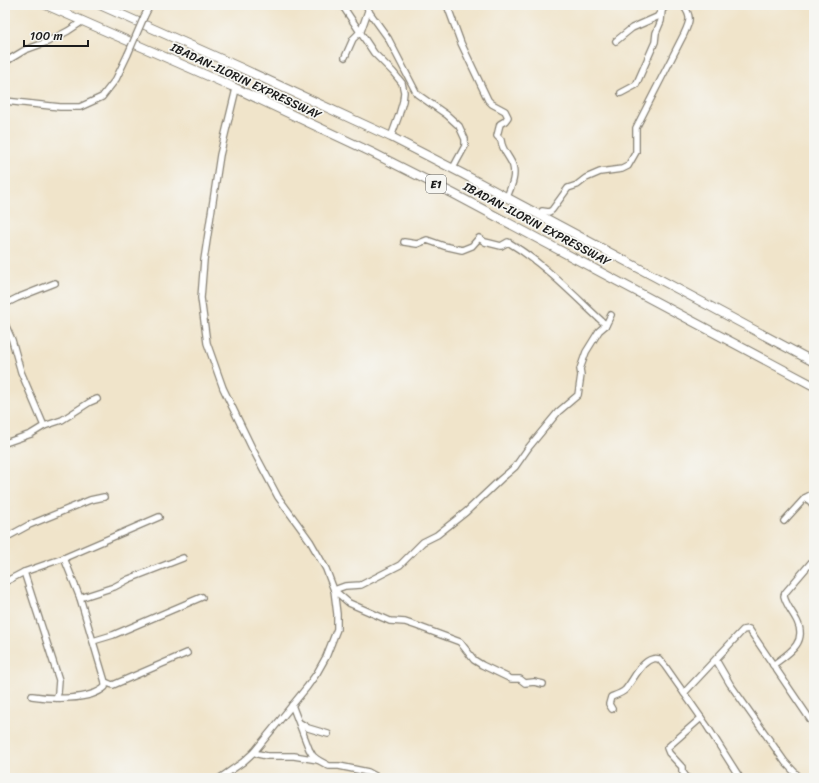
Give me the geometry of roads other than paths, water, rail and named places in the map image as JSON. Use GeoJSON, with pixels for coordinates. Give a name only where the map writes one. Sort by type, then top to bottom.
{"type":"FeatureCollection","features":[{"type":"Feature","properties":{"kind":"highway","name":"IBADAN-ILORIN EXPRESSWAY"},"geometry":{"type":"LineString","coordinates":[[46,5],[236,88],[371,152],[447,190],[814,386]]}},
{"type":"Feature","properties":{"kind":"highway","name":"IBADAN-ILORIN EXPRESSWAY"},"geometry":{"type":"LineString","coordinates":[[100,5],[391,137],[453,168],[814,362]]}},
{"type":"Feature","properties":{"kind":"street"},"geometry":{"type":"LineString","coordinates":[[5,101],[60,107],[80,107],[102,97],[116,79],[150,5]]}},
{"type":"Feature","properties":{"kind":"street"},"geometry":{"type":"LineString","coordinates":[[342,5],[374,53],[402,83],[404,92],[403,101],[391,137]]}},
{"type":"Feature","properties":{"kind":"street"},"geometry":{"type":"LineString","coordinates":[[447,5],[461,43],[488,100],[505,111],[508,117],[500,124],[496,136],[501,140],[513,166],[514,178],[507,197]]}},
{"type":"Feature","properties":{"kind":"street"},"geometry":{"type":"LineString","coordinates":[[616,41],[632,28],[657,17],[668,5]]}},
{"type":"Feature","properties":{"kind":"street"},"geometry":{"type":"LineString","coordinates":[[540,215],[542,211],[549,212],[552,210],[568,188],[600,172],[622,169],[628,166],[636,152],[636,128],[690,20],[689,12],[684,5]]}},
{"type":"Feature","properties":{"kind":"street"},"geometry":{"type":"LineString","coordinates":[[345,57],[353,39],[360,32],[367,8]]}},
{"type":"Feature","properties":{"kind":"street"},"geometry":{"type":"LineString","coordinates":[[367,8],[388,38],[417,94],[447,115],[459,126],[464,139],[464,146],[453,168]]}},
{"type":"Feature","properties":{"kind":"street"},"geometry":{"type":"LineString","coordinates":[[621,93],[636,84],[654,42],[661,21],[662,10]]}},
{"type":"Feature","properties":{"kind":"street"},"geometry":{"type":"LineString","coordinates":[[5,62],[25,50],[61,35],[83,21]]}},
{"type":"Feature","properties":{"kind":"street"},"geometry":{"type":"LineString","coordinates":[[220,778],[243,762],[254,752],[292,705],[317,673],[333,642],[337,629],[334,590],[326,569],[310,541],[278,497],[223,388],[206,343],[201,298],[203,268],[220,154],[236,88]]}},
{"type":"Feature","properties":{"kind":"street"},"geometry":{"type":"LineString","coordinates":[[404,242],[416,244],[427,240],[462,250],[472,246],[479,238],[485,242],[501,246],[508,242],[523,251],[554,277],[606,325]]}},
{"type":"Feature","properties":{"kind":"street"},"geometry":{"type":"LineString","coordinates":[[5,304],[55,283]]}},
{"type":"Feature","properties":{"kind":"street"},"geometry":{"type":"LineString","coordinates":[[334,590],[345,586],[361,585],[400,565],[423,542],[437,535],[466,512],[515,467],[558,412],[578,395],[581,375],[580,369],[586,352],[597,334],[606,325],[611,315]]}},
{"type":"Feature","properties":{"kind":"street"},"geometry":{"type":"LineString","coordinates":[[5,324],[12,340],[22,372],[44,426]]}},
{"type":"Feature","properties":{"kind":"street"},"geometry":{"type":"LineString","coordinates":[[5,442],[32,434],[44,426],[62,420],[97,399]]}},
{"type":"Feature","properties":{"kind":"street"},"geometry":{"type":"LineString","coordinates":[[784,521],[805,498],[814,493]]}},
{"type":"Feature","properties":{"kind":"street"},"geometry":{"type":"LineString","coordinates":[[5,538],[30,525],[90,500],[104,497]]}},
{"type":"Feature","properties":{"kind":"street"},"geometry":{"type":"LineString","coordinates":[[805,498],[814,506]]}},
{"type":"Feature","properties":{"kind":"street"},"geometry":{"type":"LineString","coordinates":[[5,582],[24,572],[64,558],[159,517]]}},
{"type":"Feature","properties":{"kind":"street"},"geometry":{"type":"LineString","coordinates":[[32,696],[66,698],[88,695],[101,691],[105,687],[105,682],[80,598],[64,558]]}},
{"type":"Feature","properties":{"kind":"street"},"geometry":{"type":"LineString","coordinates":[[80,598],[114,587],[129,579],[183,558]]}},
{"type":"Feature","properties":{"kind":"street"},"geometry":{"type":"LineString","coordinates":[[772,665],[795,648],[798,641],[800,632],[798,622],[784,596],[814,559]]}},
{"type":"Feature","properties":{"kind":"street"},"geometry":{"type":"LineString","coordinates":[[24,572],[59,680],[56,698]]}},
{"type":"Feature","properties":{"kind":"street"},"geometry":{"type":"LineString","coordinates":[[334,590],[349,603],[390,620],[417,626],[460,642],[474,660],[511,679],[520,680],[525,683],[534,682],[543,684]]}},
{"type":"Feature","properties":{"kind":"street"},"geometry":{"type":"LineString","coordinates":[[93,641],[113,635],[202,597]]}},
{"type":"Feature","properties":{"kind":"street"},"geometry":{"type":"LineString","coordinates":[[684,693],[743,630],[746,629],[749,630],[814,724]]}},
{"type":"Feature","properties":{"kind":"street"},"geometry":{"type":"LineString","coordinates":[[105,682],[113,685],[187,653]]}},
{"type":"Feature","properties":{"kind":"street"},"geometry":{"type":"LineString","coordinates":[[612,709],[610,704],[611,697],[625,690],[646,662],[652,659],[659,659],[684,693],[740,778]]}},
{"type":"Feature","properties":{"kind":"street"},"geometry":{"type":"LineString","coordinates":[[716,660],[730,684],[788,766],[800,778]]}},
{"type":"Feature","properties":{"kind":"street"},"geometry":{"type":"LineString","coordinates":[[292,705],[309,750],[313,756],[329,766],[339,766],[368,772],[379,778]]}},
{"type":"Feature","properties":{"kind":"street"},"geometry":{"type":"LineString","coordinates":[[687,778],[682,771],[682,767],[669,753],[667,748],[701,718]]}},
{"type":"Feature","properties":{"kind":"street"},"geometry":{"type":"LineString","coordinates":[[300,723],[308,728],[328,734]]}},
{"type":"Feature","properties":{"kind":"street"},"geometry":{"type":"LineString","coordinates":[[254,752],[258,754],[294,756],[318,760]]}}]}
